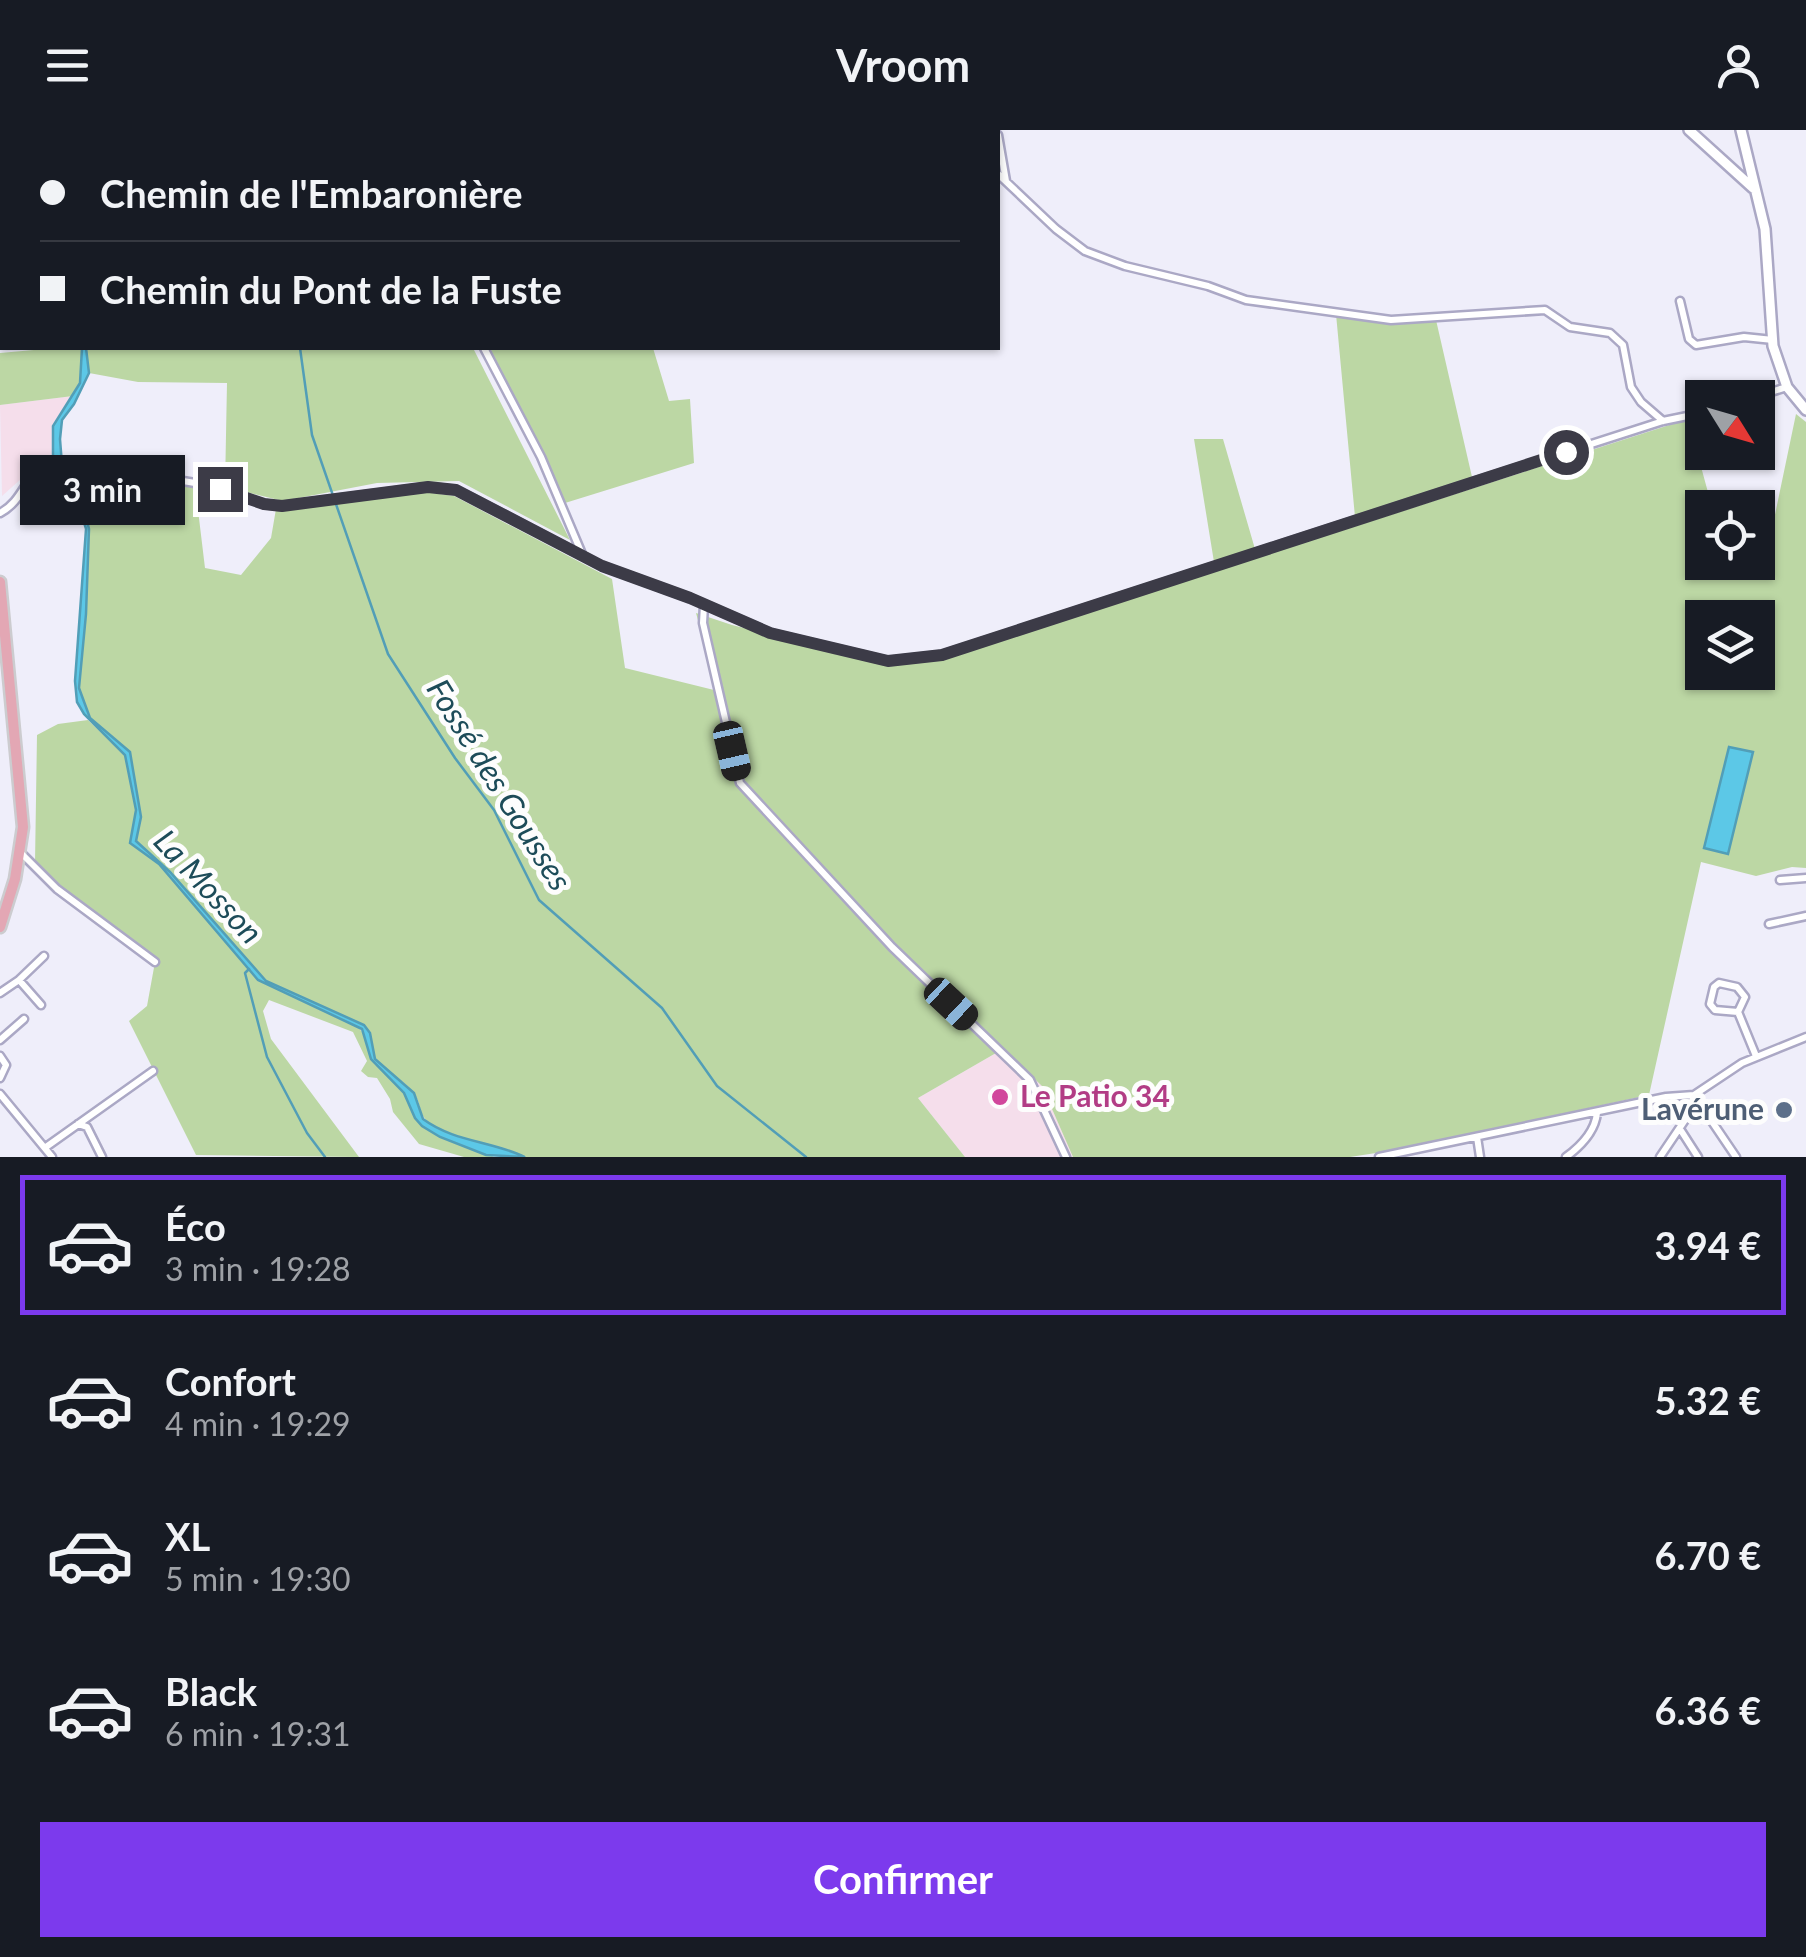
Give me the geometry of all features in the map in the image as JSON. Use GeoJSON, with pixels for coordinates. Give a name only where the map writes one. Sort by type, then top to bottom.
{"type":"FeatureCollection","features":[{"type":"Feature","properties":{"kind":"main road"},"geometry":{"type":"LineString","coordinates":[[0,582],[21,781],[21,853],[0,926]]}},
{"type":"Feature","properties":{"kind":"street"},"geometry":{"type":"LineString","coordinates":[[1689,130],[1757,192]]}},
{"type":"Feature","properties":{"kind":"street"},"geometry":{"type":"LineString","coordinates":[[1741,130],[1765,228],[1773,340],[1789,390],[1806,410]]}},
{"type":"Feature","properties":{"kind":"street"},"geometry":{"type":"LineString","coordinates":[[1000,148],[1006,181]]}},
{"type":"Feature","properties":{"kind":"street"},"geometry":{"type":"LineString","coordinates":[[1734,168],[1746,150]]}},
{"type":"Feature","properties":{"kind":"street"},"geometry":{"type":"LineString","coordinates":[[1000,176],[1056,229],[1085,250],[1125,266],[1208,286],[1246,300],[1391,320],[1545,310],[1570,327],[1610,332],[1623,346],[1632,387],[1663,422]]}},
{"type":"Feature","properties":{"kind":"street"},"geometry":{"type":"LineString","coordinates":[[1680,301],[1693,344],[1744,338],[1773,340]]}},
{"type":"Feature","properties":{"kind":"street"},"geometry":{"type":"LineString","coordinates":[[485,350],[541,456],[582,555]]}},
{"type":"Feature","properties":{"kind":"street"},"geometry":{"type":"LineString","coordinates":[[1775,393],[1789,390]]}},
{"type":"Feature","properties":{"kind":"street"},"geometry":{"type":"LineString","coordinates":[[0,514],[18,500],[35,470],[63,461],[214,486],[264,504],[282,506],[428,487],[456,490],[582,555],[770,633],[888,661],[942,655],[1685,417]]}},
{"type":"Feature","properties":{"kind":"street"},"geometry":{"type":"LineString","coordinates":[[704,606],[703,623],[740,783],[892,948],[1000,1050],[1038,1092],[1066,1157]]}},
{"type":"Feature","properties":{"kind":"street"},"geometry":{"type":"LineString","coordinates":[[21,853],[56,888],[155,962]]}},
{"type":"Feature","properties":{"kind":"street"},"geometry":{"type":"LineString","coordinates":[[1780,880],[1806,878]]}},
{"type":"Feature","properties":{"kind":"street"},"geometry":{"type":"LineString","coordinates":[[1770,924],[1806,916]]}},
{"type":"Feature","properties":{"kind":"street"},"geometry":{"type":"LineString","coordinates":[[0,993],[44,956]]}},
{"type":"Feature","properties":{"kind":"street"},"geometry":{"type":"LineString","coordinates":[[19,980],[41,1005]]}},
{"type":"Feature","properties":{"kind":"street"},"geometry":{"type":"LineString","coordinates":[[1738,1012],[1715,1010],[1710,1004],[1714,987],[1719,983],[1737,986],[1745,998],[1738,1012],[1756,1056]]}},
{"type":"Feature","properties":{"kind":"street"},"geometry":{"type":"LineString","coordinates":[[0,1040],[24,1019]]}},
{"type":"Feature","properties":{"kind":"street"},"geometry":{"type":"LineString","coordinates":[[1379,1157],[1666,1097],[1694,1095],[1756,1056],[1806,1037]]}},
{"type":"Feature","properties":{"kind":"street"},"geometry":{"type":"LineString","coordinates":[[0,1056],[6,1065],[0,1078]]}},
{"type":"Feature","properties":{"kind":"street"},"geometry":{"type":"LineString","coordinates":[[46,1147],[153,1071]]}},
{"type":"Feature","properties":{"kind":"street"},"geometry":{"type":"LineString","coordinates":[[0,1094],[52,1157]]}},
{"type":"Feature","properties":{"kind":"street"},"geometry":{"type":"LineString","coordinates":[[1660,1157],[1691,1111],[1694,1095]]}},
{"type":"Feature","properties":{"kind":"street"},"geometry":{"type":"LineString","coordinates":[[1694,1095],[1736,1157]]}},
{"type":"Feature","properties":{"kind":"street"},"geometry":{"type":"LineString","coordinates":[[1566,1157],[1580,1147],[1596,1113]]}},
{"type":"Feature","properties":{"kind":"street"},"geometry":{"type":"LineString","coordinates":[[78,1124],[86,1127],[102,1157]]}},
{"type":"Feature","properties":{"kind":"street"},"geometry":{"type":"LineString","coordinates":[[1680,1128],[1698,1157]]}},
{"type":"Feature","properties":{"kind":"street"},"geometry":{"type":"LineString","coordinates":[[1477,1137],[1480,1157]]}},
{"type":"Feature","properties":{"kind":"shaded area"},"geometry":{"type":"Polygon","coordinates":[[[73,396],[53,425],[53,457],[39,463],[2,496],[0,405],[73,396]]]}},
{"type":"Feature","properties":{"kind":"shaded area"},"geometry":{"type":"Polygon","coordinates":[[[1003,1049],[1042,1086],[1073,1157],[965,1157],[918,1098],[1003,1049]]]}},
{"type":"Feature","properties":{"kind":"green space"},"geometry":{"type":"Polygon","coordinates":[[[1336,314],[1391,322],[1436,320],[1472,477],[1355,517],[1336,314]]]}},
{"type":"Feature","properties":{"kind":"green space"},"geometry":{"type":"Polygon","coordinates":[[[82,350],[80,383],[73,396],[0,405],[0,353],[82,350]]]}},
{"type":"Feature","properties":{"kind":"green space"},"geometry":{"type":"Polygon","coordinates":[[[86,350],[474,350],[570,540],[459,481],[377,483],[283,501],[225,487],[227,383],[138,382],[89,373],[86,350]]]}},
{"type":"Feature","properties":{"kind":"green space"},"geometry":{"type":"Polygon","coordinates":[[[491,350],[654,350],[669,401],[690,399],[694,463],[565,503],[491,350]]]}},
{"type":"Feature","properties":{"kind":"green space"},"geometry":{"type":"Polygon","coordinates":[[[1796,414],[1806,422],[1806,868],[1792,867],[1756,876],[1701,862],[1649,1095],[1350,1157],[1073,1157],[1042,1086],[882,933],[743,784],[696,613],[888,664],[943,659],[1685,420],[1685,470],[1702,470],[1707,490],[1685,490],[1685,580],[1775,580],[1775,515],[1796,414]]]}},
{"type":"Feature","properties":{"kind":"green space"},"geometry":{"type":"Polygon","coordinates":[[[1194,439],[1223,439],[1255,549],[1214,562],[1194,439]]]}},
{"type":"Feature","properties":{"kind":"green space"},"geometry":{"type":"Polygon","coordinates":[[[63,467],[195,485],[205,568],[241,575],[271,538],[276,509],[425,492],[454,496],[612,579],[625,668],[714,690],[737,785],[996,1053],[918,1098],[965,1157],[525,1157],[430,1123],[422,1115],[412,1091],[377,1060],[364,1025],[266,981],[170,872],[136,840],[141,816],[130,752],[90,718],[80,694],[89,529],[85,513],[64,490],[63,467]]]}},
{"type":"Feature","properties":{"kind":"green space"},"geometry":{"type":"Polygon","coordinates":[[[88,720],[125,755],[136,810],[130,842],[159,864],[258,980],[356,1025],[365,1035],[373,1062],[404,1093],[415,1118],[494,1157],[464,1157],[419,1144],[393,1112],[377,1078],[361,1071],[367,1061],[353,1032],[269,1000],[263,1011],[271,1039],[359,1157],[196,1155],[129,1021],[147,1006],[155,962],[58,887],[35,863],[37,735],[58,724],[88,720]]]}},
{"type":"Feature","properties":{"kind":"water"},"geometry":{"type":"Polygon","coordinates":[[[82,350],[86,350],[89,373],[62,420],[60,439],[64,490],[85,513],[89,529],[79,688],[90,718],[130,752],[141,817],[136,841],[170,872],[266,981],[364,1025],[370,1033],[375,1059],[414,1093],[423,1119],[460,1137],[525,1157],[486,1155],[422,1126],[404,1093],[371,1059],[362,1029],[258,980],[159,864],[130,843],[136,810],[125,755],[84,714],[77,702],[75,681],[86,529],[82,516],[63,494],[53,457],[53,426],[80,383],[82,350]]]}},
{"type":"Feature","properties":{"kind":"water"},"geometry":{"type":"Polygon","coordinates":[[[1729,747],[1753,752],[1728,854],[1704,848],[1729,747]]]}},
{"type":"Feature","properties":{"kind":"waterway","name":"Fossé des Gousses"},"geometry":{"type":"LineString","coordinates":[[300,350],[312,435],[388,654],[455,758],[494,810],[539,900],[662,1008],[717,1086],[806,1157]]}},
{"type":"Feature","properties":{"kind":"waterway"},"geometry":{"type":"LineString","coordinates":[[249,969],[245,973],[267,1057],[307,1133],[325,1157]]}},
{"type":"Feature","properties":{"kind":"place","name":"Le Patio 34"},"geometry":{"type":"Point","coordinates":[1000,1097]}},
{"type":"Feature","properties":{"kind":"place","name":"Lavérune"},"geometry":{"type":"Point","coordinates":[1784,1110]}},
{"type":"Feature","properties":{"kind":"route"},"geometry":{"type":"LineString","coordinates":[[220,489],[282,506],[428,487],[456,490],[602,566],[770,633],[888,661],[942,655],[1566,452]]}},
{"type":"Feature","properties":{"kind":"water label","name":"La Mosson"},"geometry":{"type":"Point","coordinates":[208,887]}}]}
